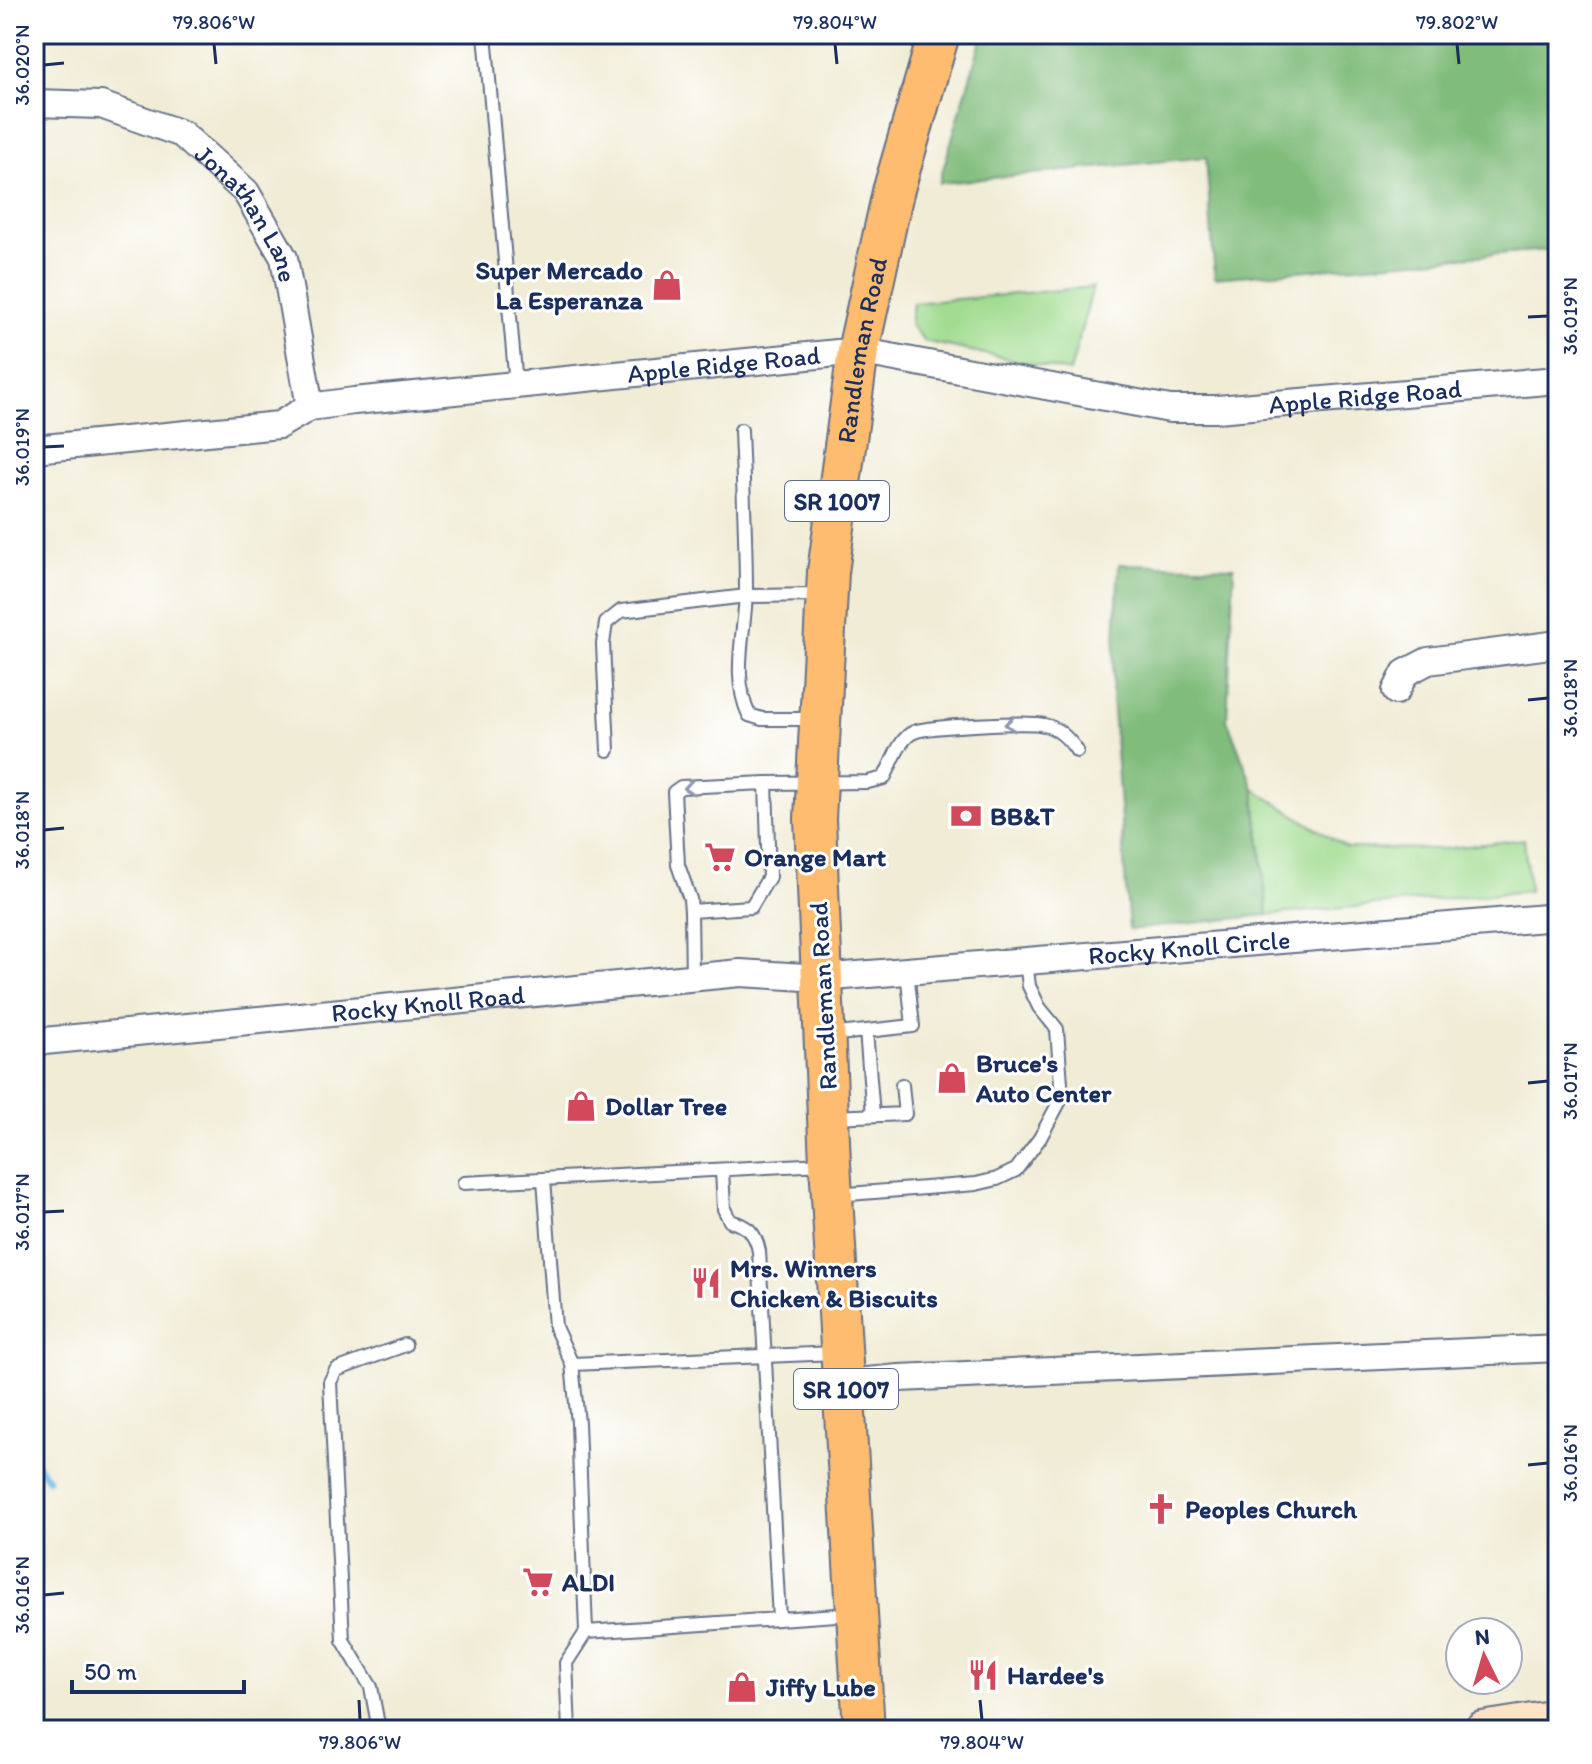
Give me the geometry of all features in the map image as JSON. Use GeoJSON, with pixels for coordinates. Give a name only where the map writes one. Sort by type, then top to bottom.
{"type":"FeatureCollection","features":[{"type":"Feature","properties":{"kind":"main road","name":"Randleman Road"},"geometry":{"type":"LineString","coordinates":[[864,1730],[821,978],[815,819],[827,595],[858,351],[893,192],[939,34]]}},
{"type":"Feature","properties":{"kind":"main road"},"geometry":{"type":"LineString","coordinates":[[1482,1730],[1558,1718]]}},
{"type":"Feature","properties":{"kind":"street","name":"Jonathan Lane"},"geometry":{"type":"LineString","coordinates":[[34,103],[101,105],[182,134],[246,192],[284,258],[310,407]]}},
{"type":"Feature","properties":{"kind":"street","name":"Apple Ridge Road"},"geometry":{"type":"LineString","coordinates":[[34,449],[279,425],[310,407],[858,351],[1170,409],[1217,409],[1558,380]]}},
{"type":"Feature","properties":{"kind":"street"},"geometry":{"type":"LineString","coordinates":[[1396,691],[1405,673],[1428,661],[1558,644]]}},
{"type":"Feature","properties":{"kind":"street","name":"Rocky Knoll Circle"},"geometry":{"type":"LineString","coordinates":[[821,978],[1558,917]]}},
{"type":"Feature","properties":{"kind":"street","name":"Rocky Knoll Road"},"geometry":{"type":"LineString","coordinates":[[34,1042],[740,973],[821,978]]}},
{"type":"Feature","properties":{"kind":"street"},"geometry":{"type":"LineString","coordinates":[[844,1368],[914,1377],[1558,1348]]}},
{"type":"Feature","properties":{"kind":"lane"},"geometry":{"type":"LineString","coordinates":[[485,34],[516,385]]}},
{"type":"Feature","properties":{"kind":"lane"},"geometry":{"type":"LineString","coordinates":[[741,430],[746,596],[741,647],[743,701],[749,715],[762,719],[821,719]]}},
{"type":"Feature","properties":{"kind":"lane"},"geometry":{"type":"LineString","coordinates":[[608,750],[603,644],[606,623],[621,611],[746,596],[827,595]]}},
{"type":"Feature","properties":{"kind":"lane"},"geometry":{"type":"LineString","coordinates":[[692,978],[690,899],[678,865],[674,792],[681,787],[868,782],[884,778],[903,741],[913,732],[930,729],[1029,722],[1047,725],[1069,738],[1077,751]]}},
{"type":"Feature","properties":{"kind":"lane"},"geometry":{"type":"LineString","coordinates":[[691,911],[751,907],[758,898],[769,877],[766,783]]}},
{"type":"Feature","properties":{"kind":"lane"},"geometry":{"type":"LineString","coordinates":[[464,1183],[722,1170],[832,1179],[976,1184],[1016,1170],[1040,1138],[1062,1097],[1057,1029],[1039,1007],[1029,986],[1026,961]]}},
{"type":"Feature","properties":{"kind":"lane"},"geometry":{"type":"LineString","coordinates":[[825,1036],[913,1026],[907,971]]}},
{"type":"Feature","properties":{"kind":"lane"},"geometry":{"type":"LineString","coordinates":[[899,1043],[900,1027]]}},
{"type":"Feature","properties":{"kind":"lane"},"geometry":{"type":"LineString","coordinates":[[866,1031],[873,1115]]}},
{"type":"Feature","properties":{"kind":"lane"},"geometry":{"type":"LineString","coordinates":[[829,1117],[905,1114],[902,1085]]}},
{"type":"Feature","properties":{"kind":"lane"},"geometry":{"type":"LineString","coordinates":[[722,1170],[724,1209],[730,1221],[745,1225],[756,1236],[759,1251],[779,1619]]}},
{"type":"Feature","properties":{"kind":"lane"},"geometry":{"type":"LineString","coordinates":[[544,1179],[555,1327],[572,1364],[578,1423],[586,1632],[566,1663],[569,1730]]}},
{"type":"Feature","properties":{"kind":"lane"},"geometry":{"type":"LineString","coordinates":[[379,1730],[371,1687],[343,1640],[330,1382],[336,1370],[405,1345]]}},
{"type":"Feature","properties":{"kind":"lane"},"geometry":{"type":"LineString","coordinates":[[572,1364],[765,1357],[844,1368]]}},
{"type":"Feature","properties":{"kind":"lane"},"geometry":{"type":"LineString","coordinates":[[586,1632],[858,1614]]}},
{"type":"Feature","properties":{"kind":"green space"},"geometry":{"type":"Polygon","coordinates":[[[983,34],[1558,34],[1558,249],[1215,278],[1206,157],[939,183],[983,34]]]}},
{"type":"Feature","properties":{"kind":"green space"},"geometry":{"type":"Polygon","coordinates":[[[1093,287],[1070,372],[924,341],[910,324],[913,303],[1093,287]]]}},
{"type":"Feature","properties":{"kind":"green space"},"geometry":{"type":"Polygon","coordinates":[[[1119,564],[1234,567],[1227,719],[1254,789],[1268,915],[1129,930],[1112,696],[1119,564]]]}},
{"type":"Feature","properties":{"kind":"green space"},"geometry":{"type":"Polygon","coordinates":[[[1254,789],[1347,848],[1443,849],[1524,839],[1529,891],[1268,915],[1254,789]]]}},
{"type":"Feature","properties":{"kind":"waterway"},"geometry":{"type":"LineString","coordinates":[[34,1460],[48,1479]]}},
{"type":"Feature","properties":{"kind":"place","name":"Super Mercado La Esperanza"},"geometry":{"type":"Point","coordinates":[667,285]}},
{"type":"Feature","properties":{"kind":"place","name":"BB&T"},"geometry":{"type":"Point","coordinates":[966,816]}},
{"type":"Feature","properties":{"kind":"place","name":"Orange Mart"},"geometry":{"type":"Point","coordinates":[720,857]}},
{"type":"Feature","properties":{"kind":"place","name":"Bruce's Auto Center"},"geometry":{"type":"Point","coordinates":[952,1078]}},
{"type":"Feature","properties":{"kind":"place","name":"Dollar Tree"},"geometry":{"type":"Point","coordinates":[581,1106]}},
{"type":"Feature","properties":{"kind":"place","name":"Mrs. Winners Chicken & Biscuits"},"geometry":{"type":"Point","coordinates":[706,1283]}},
{"type":"Feature","properties":{"kind":"place","name":"Peoples Church"},"geometry":{"type":"Point","coordinates":[1161,1509]}},
{"type":"Feature","properties":{"kind":"place","name":"ALDI"},"geometry":{"type":"Point","coordinates":[538,1582]}},
{"type":"Feature","properties":{"kind":"place","name":"Hardee's"},"geometry":{"type":"Point","coordinates":[983,1675]}},
{"type":"Feature","properties":{"kind":"place","name":"Jiffy Lube"},"geometry":{"type":"Point","coordinates":[742,1687]}}]}
